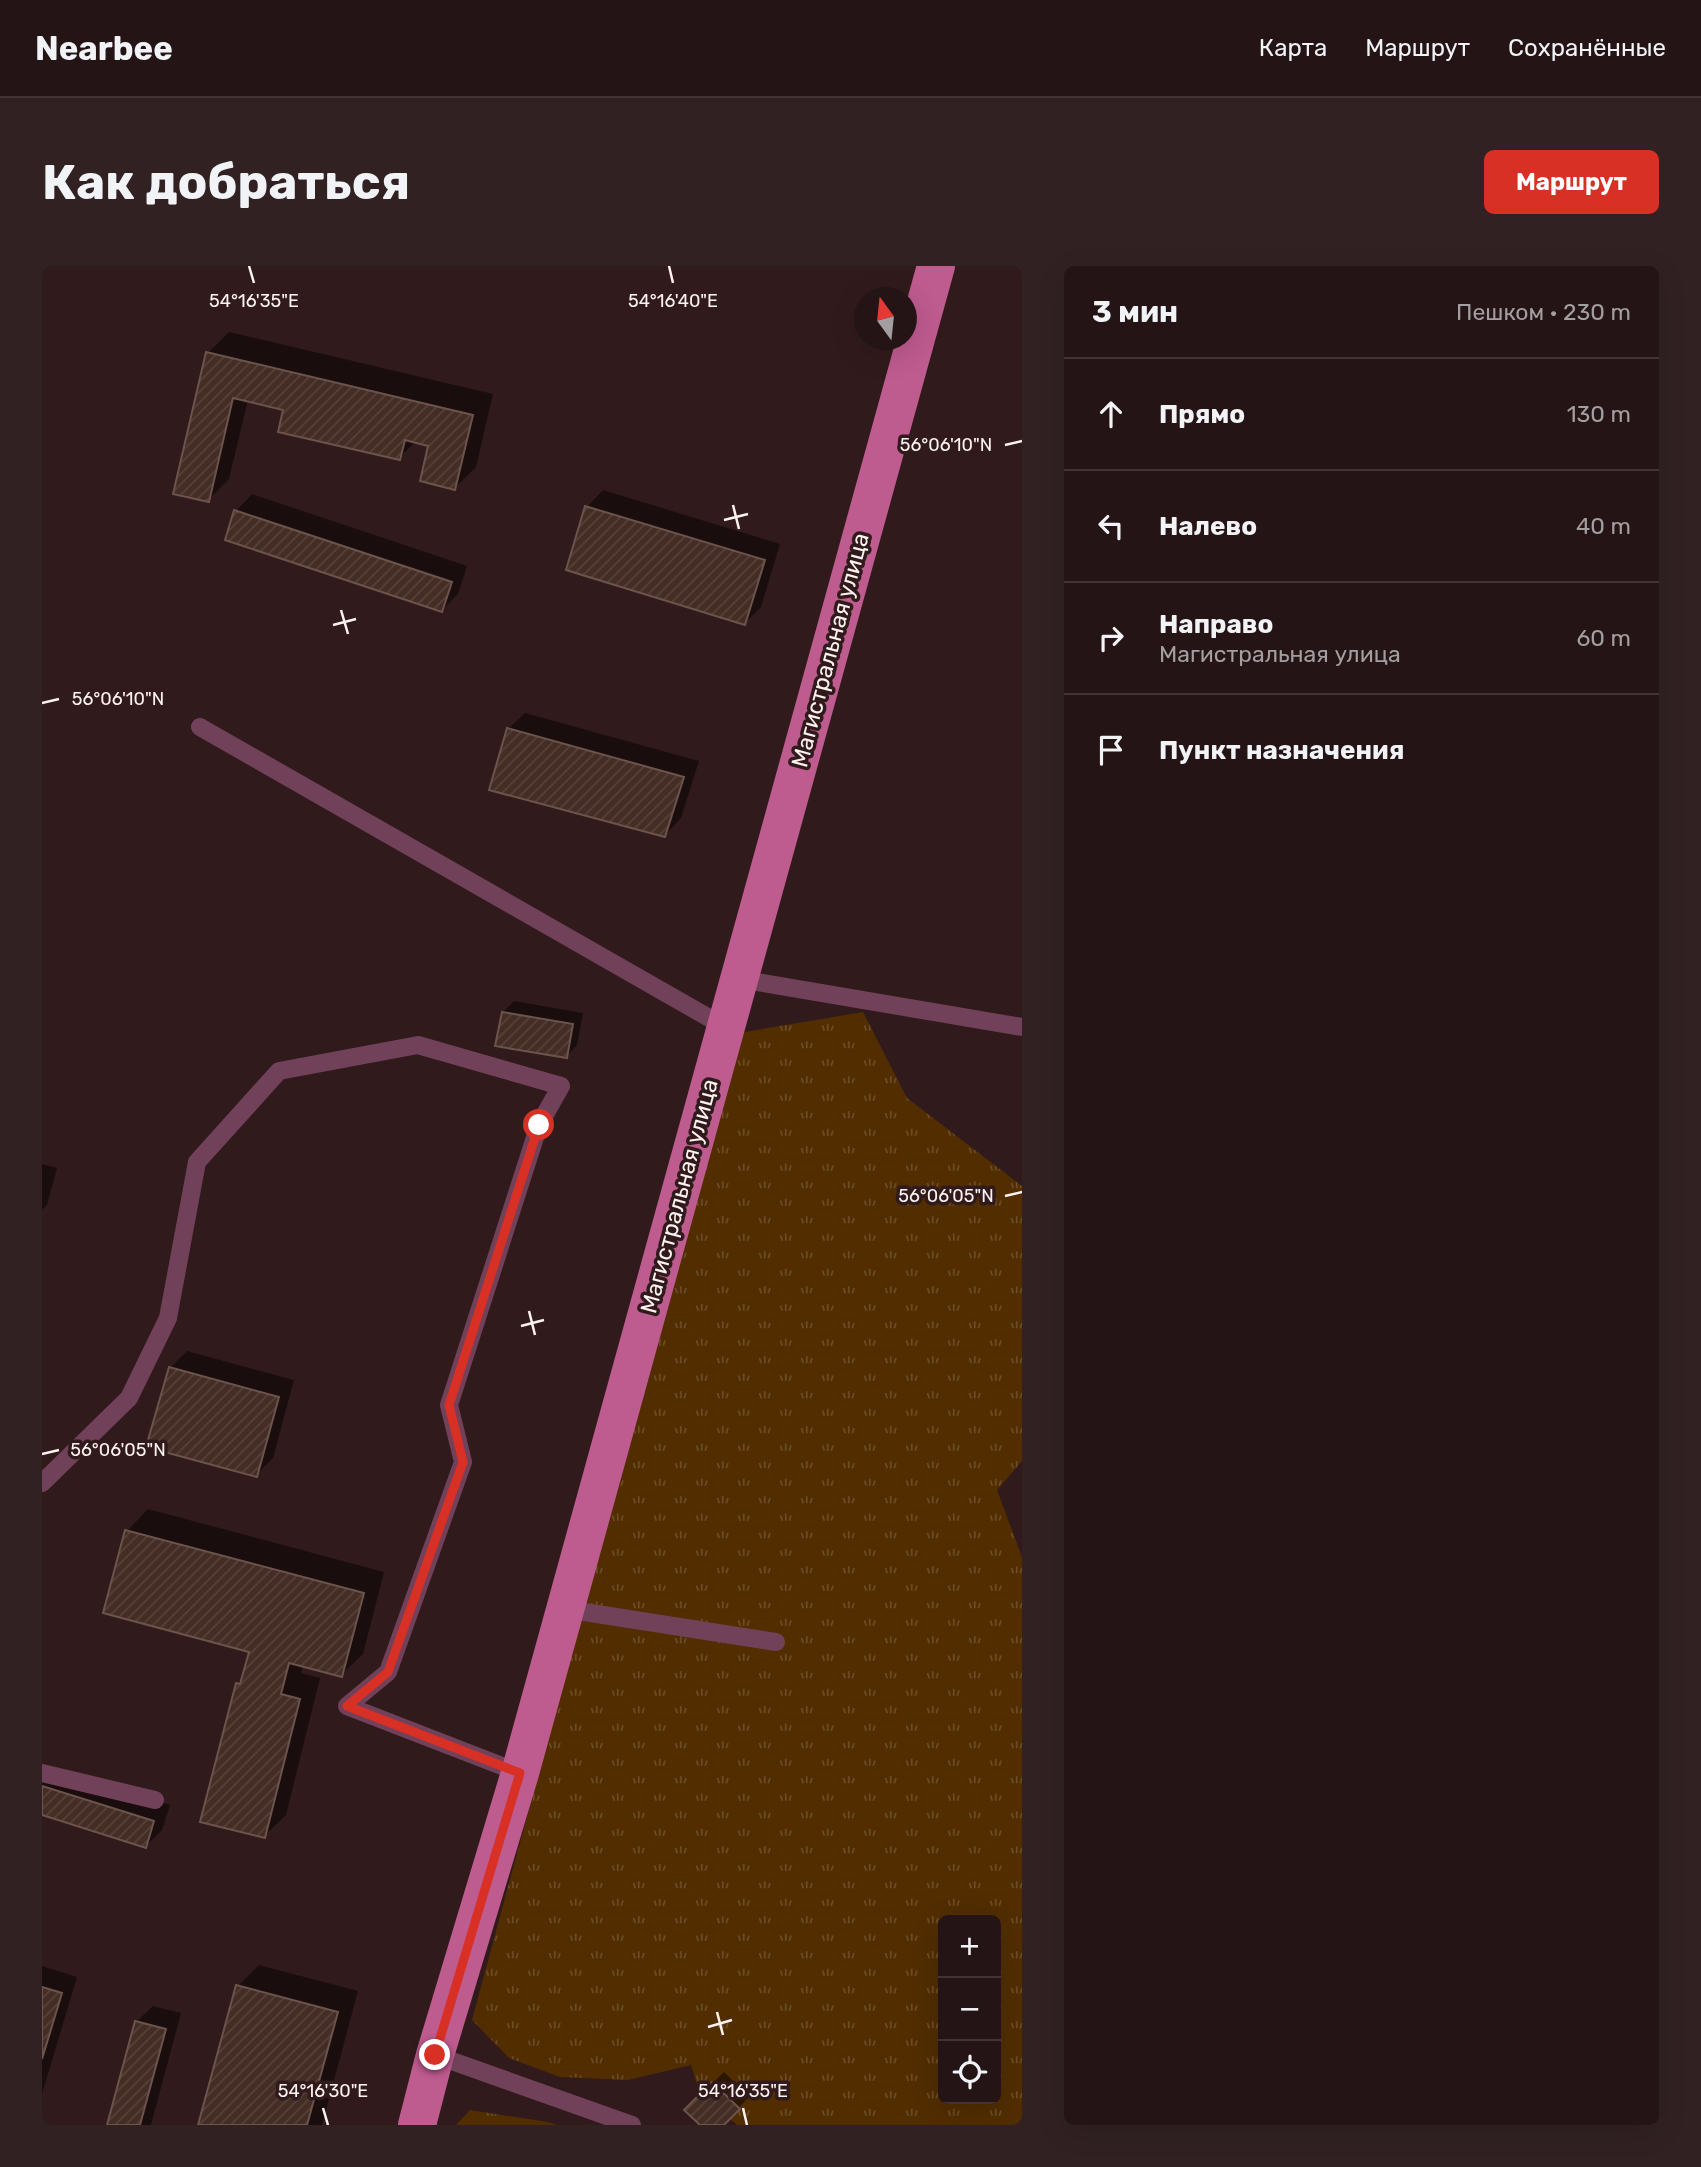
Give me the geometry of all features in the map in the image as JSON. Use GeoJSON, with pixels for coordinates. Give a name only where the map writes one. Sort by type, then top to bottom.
{"type":"FeatureCollection","features":[{"type":"Feature","properties":{"kind":"main road","name":"Магистральная улица"},"geometry":{"type":"LineString","coordinates":[[417,2125],[435,2055],[520,1773],[936,266]]}},
{"type":"Feature","properties":{"kind":"lane"},"geometry":{"type":"LineString","coordinates":[[200,727],[725,1027]]}},
{"type":"Feature","properties":{"kind":"lane"},"geometry":{"type":"LineString","coordinates":[[739,979],[1022,1027]]}},
{"type":"Feature","properties":{"kind":"lane"},"geometry":{"type":"LineString","coordinates":[[42,1483],[129,1398],[169,1318],[197,1162],[279,1071],[418,1045],[561,1086],[539,1125],[449,1405],[463,1462],[388,1672],[347,1706],[520,1773]]}},
{"type":"Feature","properties":{"kind":"lane"},"geometry":{"type":"LineString","coordinates":[[565,1609],[776,1642]]}},
{"type":"Feature","properties":{"kind":"lane"},"geometry":{"type":"LineString","coordinates":[[42,1773],[155,1800]]}},
{"type":"Feature","properties":{"kind":"lane"},"geometry":{"type":"LineString","coordinates":[[435,2055],[632,2125]]}},
{"type":"Feature","properties":{"kind":"green space"},"geometry":{"type":"Polygon","coordinates":[[[863,1012],[907,1098],[1022,1186],[1022,1461],[997,1490],[1022,1557],[1022,2125],[737,2125],[730,2119],[739,2109],[712,2082],[700,2094],[691,2065],[628,2080],[560,2077],[509,2058],[472,2020],[739,1033],[863,1012]]]}},
{"type":"Feature","properties":{"kind":"green space"},"geometry":{"type":"Polygon","coordinates":[[[470,2110],[548,2122],[557,2125],[456,2125],[470,2110]]]}},
{"type":"Feature","properties":{"kind":"building"},"geometry":{"type":"Polygon","coordinates":[[[206,352],[473,415],[455,490],[420,481],[428,446],[405,440],[400,460],[278,432],[283,410],[233,398],[209,502],[173,494],[206,352]]]}},
{"type":"Feature","properties":{"kind":"building"},"geometry":{"type":"Polygon","coordinates":[[[585,506],[765,560],[745,625],[566,570],[585,506]]]}},
{"type":"Feature","properties":{"kind":"building"},"geometry":{"type":"Polygon","coordinates":[[[234,510],[452,582],[442,612],[225,540],[234,510]]]}},
{"type":"Feature","properties":{"kind":"building"},"geometry":{"type":"Polygon","coordinates":[[[507,728],[684,777],[665,837],[489,790],[507,728]]]}},
{"type":"Feature","properties":{"kind":"building"},"geometry":{"type":"Polygon","coordinates":[[[502,1012],[573,1024],[567,1058],[495,1046],[502,1012]]]}},
{"type":"Feature","properties":{"kind":"building"},"geometry":{"type":"Polygon","coordinates":[[[169,1367],[279,1397],[257,1477],[146,1447],[169,1367]]]}},
{"type":"Feature","properties":{"kind":"building"},"geometry":{"type":"Polygon","coordinates":[[[125,1530],[364,1593],[342,1677],[289,1663],[281,1694],[300,1699],[265,1838],[200,1822],[236,1683],[240,1684],[249,1652],[103,1613],[125,1530]]]}},
{"type":"Feature","properties":{"kind":"building"},"geometry":{"type":"Polygon","coordinates":[[[42,1786],[154,1821],[146,1848],[42,1815],[42,1786]]]}},
{"type":"Feature","properties":{"kind":"building"},"geometry":{"type":"Polygon","coordinates":[[[236,1985],[338,2012],[307,2125],[198,2125],[236,1985]]]}},
{"type":"Feature","properties":{"kind":"building"},"geometry":{"type":"Polygon","coordinates":[[[42,1987],[62,1993],[42,2059],[42,1987]]]}},
{"type":"Feature","properties":{"kind":"building"},"geometry":{"type":"Polygon","coordinates":[[[135,2021],[166,2029],[140,2125],[107,2125],[135,2021]]]}},
{"type":"Feature","properties":{"kind":"building"},"geometry":{"type":"Polygon","coordinates":[[[712,2082],[740,2109],[724,2125],[700,2125],[684,2110],[712,2082]]]}},
{"type":"Feature","properties":{"kind":"route"},"geometry":{"type":"LineString","coordinates":[[435,2055],[520,1773],[347,1706],[388,1672],[463,1462],[449,1405],[539,1125]]}}]}
